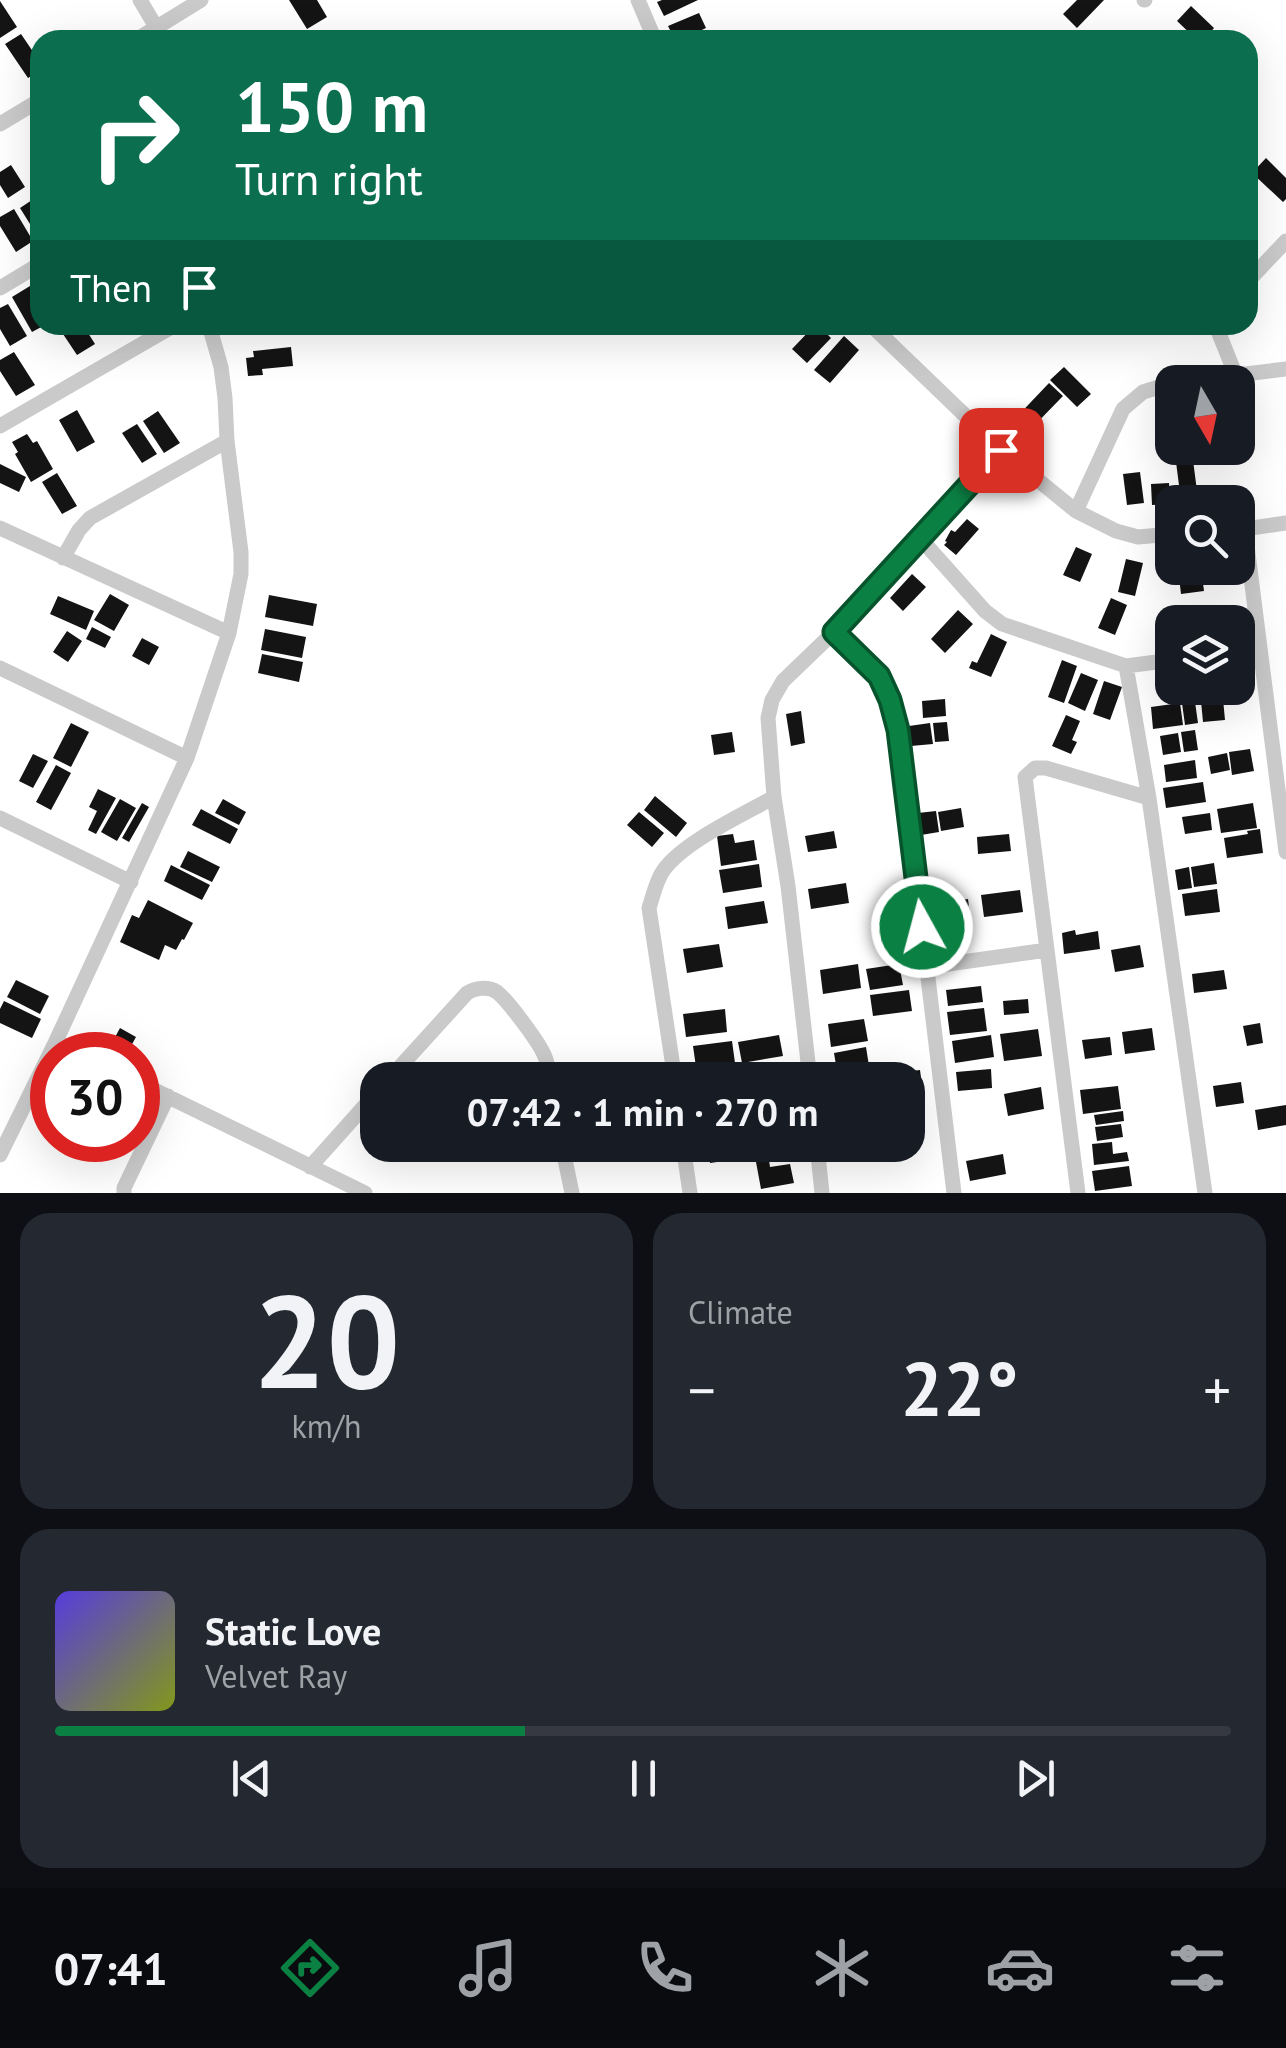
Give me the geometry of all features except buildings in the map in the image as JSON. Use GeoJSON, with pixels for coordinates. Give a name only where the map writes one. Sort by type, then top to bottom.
{"type":"FeatureCollection","features":[{"type":"Feature","properties":{"kind":"street"},"geometry":{"type":"LineString","coordinates":[[140,0],[156,27]]}},
{"type":"Feature","properties":{"kind":"street"},"geometry":{"type":"LineString","coordinates":[[151,30],[201,0]]}},
{"type":"Feature","properties":{"kind":"street"},"geometry":{"type":"LineString","coordinates":[[638,0],[651,30]]}},
{"type":"Feature","properties":{"kind":"street"},"geometry":{"type":"LineString","coordinates":[[0,124],[30,106]]}},
{"type":"Feature","properties":{"kind":"street"},"geometry":{"type":"LineString","coordinates":[[1258,270],[1286,241]]}},
{"type":"Feature","properties":{"kind":"street"},"geometry":{"type":"LineString","coordinates":[[0,288],[30,270]]}},
{"type":"Feature","properties":{"kind":"street"},"geometry":{"type":"LineString","coordinates":[[0,426],[158,335]]}},
{"type":"Feature","properties":{"kind":"street"},"geometry":{"type":"LineString","coordinates":[[61,1032],[187,758],[229,634],[241,574],[241,552],[221,367],[212,335]]}},
{"type":"Feature","properties":{"kind":"street"},"geometry":{"type":"LineString","coordinates":[[881,335],[1001,450],[1076,511],[1116,531],[1155,535]]}},
{"type":"Feature","properties":{"kind":"street"},"geometry":{"type":"LineString","coordinates":[[1220,335],[1232,365]]}},
{"type":"Feature","properties":{"kind":"street"},"geometry":{"type":"LineString","coordinates":[[1255,373],[1286,369]]}},
{"type":"Feature","properties":{"kind":"street"},"geometry":{"type":"LineString","coordinates":[[1076,511],[1122,408],[1143,392],[1155,389]]}},
{"type":"Feature","properties":{"kind":"street"},"geometry":{"type":"LineString","coordinates":[[63,558],[90,518],[227,441]]}},
{"type":"Feature","properties":{"kind":"street"},"geometry":{"type":"LineString","coordinates":[[808,1062],[774,796],[768,718],[772,700],[783,681],[834,632],[1001,450]]}},
{"type":"Feature","properties":{"kind":"street"},"geometry":{"type":"LineString","coordinates":[[1255,528],[1286,523]]}},
{"type":"Feature","properties":{"kind":"street"},"geometry":{"type":"LineString","coordinates":[[0,528],[229,634]]}},
{"type":"Feature","properties":{"kind":"street"},"geometry":{"type":"LineString","coordinates":[[920,538],[1002,624],[1126,666],[1155,662]]}},
{"type":"Feature","properties":{"kind":"street"},"geometry":{"type":"LineString","coordinates":[[1250,585],[1286,852]]}},
{"type":"Feature","properties":{"kind":"street"},"geometry":{"type":"LineString","coordinates":[[834,632],[879,676],[898,730],[954,1193]]}},
{"type":"Feature","properties":{"kind":"street"},"geometry":{"type":"LineString","coordinates":[[1255,649],[1260,648]]}},
{"type":"Feature","properties":{"kind":"street"},"geometry":{"type":"LineString","coordinates":[[1126,666],[1149,798],[1205,1193]]}},
{"type":"Feature","properties":{"kind":"street"},"geometry":{"type":"LineString","coordinates":[[0,668],[187,758]]}},
{"type":"Feature","properties":{"kind":"street"},"geometry":{"type":"LineString","coordinates":[[1078,1193],[1027,774],[1035,768],[1046,768],[1149,798]]}},
{"type":"Feature","properties":{"kind":"street"},"geometry":{"type":"LineString","coordinates":[[671,1062],[649,908],[661,874],[675,857],[774,796]]}},
{"type":"Feature","properties":{"kind":"street"},"geometry":{"type":"LineString","coordinates":[[0,818],[131,882]]}},
{"type":"Feature","properties":{"kind":"street"},"geometry":{"type":"LineString","coordinates":[[928,966],[1047,950]]}},
{"type":"Feature","properties":{"kind":"street"},"geometry":{"type":"LineString","coordinates":[[404,1062],[467,993],[486,988],[496,992],[523,1023],[546,1062]]}},
{"type":"Feature","properties":{"kind":"street"},"geometry":{"type":"LineString","coordinates":[[160,1092],[364,1193]]}},
{"type":"Feature","properties":{"kind":"street"},"geometry":{"type":"LineString","coordinates":[[0,1155],[30,1094]]}},
{"type":"Feature","properties":{"kind":"street"},"geometry":{"type":"LineString","coordinates":[[124,1193],[168,1096]]}},
{"type":"Feature","properties":{"kind":"street"},"geometry":{"type":"LineString","coordinates":[[310,1166],[360,1112]]}},
{"type":"Feature","properties":{"kind":"street"},"geometry":{"type":"LineString","coordinates":[[566,1162],[572,1193]]}},
{"type":"Feature","properties":{"kind":"street"},"geometry":{"type":"LineString","coordinates":[[686,1162],[690,1193]]}},
{"type":"Feature","properties":{"kind":"street"},"geometry":{"type":"LineString","coordinates":[[819,1162],[822,1193]]}},
{"type":"Feature","properties":{"kind":"route"},"geometry":{"type":"LineString","coordinates":[[922,927],[898,730],[890,700],[879,676],[834,632],[1001,450]]}}]}
